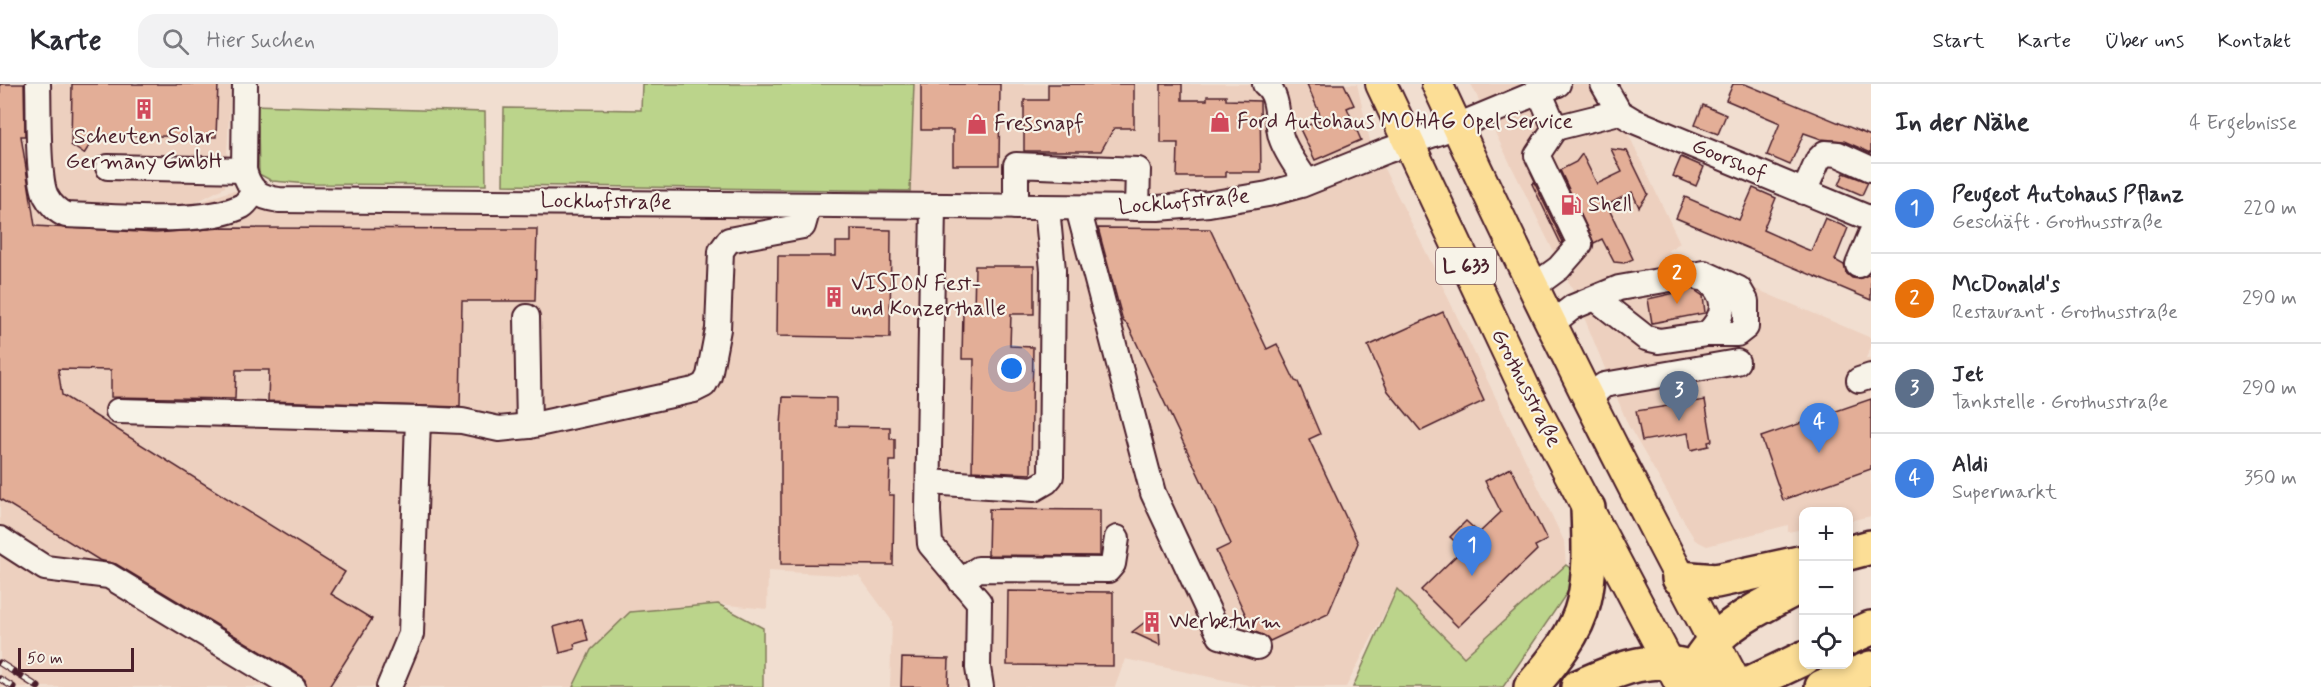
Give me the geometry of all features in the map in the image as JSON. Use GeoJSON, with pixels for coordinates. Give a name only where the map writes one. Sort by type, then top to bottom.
{"type":"FeatureCollection","features":[{"type":"Feature","properties":{"kind":"highway"},"geometry":{"type":"LineString","coordinates":[[1531,687],[1565,643],[1584,602],[1590,554],[1588,508]]}},
{"type":"Feature","properties":{"kind":"highway"},"geometry":{"type":"LineString","coordinates":[[1679,578],[1716,581],[1799,563]]}},
{"type":"Feature","properties":{"kind":"highway"},"geometry":{"type":"LineString","coordinates":[[1683,676],[1713,640],[1742,618],[1799,586]]}},
{"type":"Feature","properties":{"kind":"highway"},"geometry":{"type":"LineString","coordinates":[[1853,636],[1871,627]]}},
{"type":"Feature","properties":{"kind":"highway"},"geometry":{"type":"LineString","coordinates":[[1578,687],[1613,671],[1649,662],[1683,676],[1742,685],[1799,660]]}},
{"type":"Feature","properties":{"kind":"highway"},"geometry":{"type":"LineString","coordinates":[[1822,687],[1871,668]]}},
{"type":"Feature","properties":{"kind":"main road","name":"Grothusstraße"},"geometry":{"type":"LineString","coordinates":[[1382,84],[1525,389],[1588,508],[1683,676]]}},
{"type":"Feature","properties":{"kind":"main road","name":"L 633"},"geometry":{"type":"LineString","coordinates":[[1437,84],[1551,324],[1679,578],[1713,640],[1742,685]]}},
{"type":"Feature","properties":{"kind":"street"},"geometry":{"type":"LineString","coordinates":[[38,84],[42,177],[46,196],[59,212],[66,215],[193,218],[231,210],[244,204],[254,192],[247,182],[244,170],[245,84]]}},
{"type":"Feature","properties":{"kind":"street"},"geometry":{"type":"LineString","coordinates":[[1265,84],[1270,88],[1276,102],[1281,138],[1307,182]]}},
{"type":"Feature","properties":{"kind":"street"},"geometry":{"type":"LineString","coordinates":[[1555,128],[1619,112],[1604,84]]}},
{"type":"Feature","properties":{"kind":"street"},"geometry":{"type":"LineString","coordinates":[[1533,287],[1559,268],[1580,244],[1537,155],[1555,128],[1549,88]]}},
{"type":"Feature","properties":{"kind":"street","name":"Lockhofstraße"},"geometry":{"type":"LineString","coordinates":[[254,192],[264,198],[279,200],[1047,208],[1137,208],[1209,204],[1268,194],[1307,182],[1457,126],[1549,88]]}},
{"type":"Feature","properties":{"kind":"street","name":"Goorshof"},"geometry":{"type":"LineString","coordinates":[[1619,112],[1871,219]]}},
{"type":"Feature","properties":{"kind":"street"},"geometry":{"type":"LineString","coordinates":[[1804,192],[1818,160],[1826,153],[1838,154],[1871,169]]}},
{"type":"Feature","properties":{"kind":"street"},"geometry":{"type":"LineString","coordinates":[[1016,207],[1016,165],[1138,170],[1137,208]]}},
{"type":"Feature","properties":{"kind":"street"},"geometry":{"type":"LineString","coordinates":[[108,166],[244,170]]}},
{"type":"Feature","properties":{"kind":"street"},"geometry":{"type":"LineString","coordinates":[[117,411],[462,421],[499,429],[529,426],[694,390],[704,385],[710,375],[718,329],[721,251],[729,240],[803,226],[809,205]]}},
{"type":"Feature","properties":{"kind":"street"},"geometry":{"type":"LineString","coordinates":[[933,207],[930,544],[979,602],[978,668],[981,687]]}},
{"type":"Feature","properties":{"kind":"street"},"geometry":{"type":"LineString","coordinates":[[929,482],[1034,489],[1051,476],[1053,270],[1047,208]]}},
{"type":"Feature","properties":{"kind":"street"},"geometry":{"type":"LineString","coordinates":[[1078,208],[1153,493],[1220,636],[1257,647]]}},
{"type":"Feature","properties":{"kind":"street"},"geometry":{"type":"LineString","coordinates":[[1858,265],[1871,234]]}},
{"type":"Feature","properties":{"kind":"street"},"geometry":{"type":"LineString","coordinates":[[1551,324],[1573,307],[1619,288],[1704,273],[1739,289],[1746,301],[1746,327],[1737,334],[1707,334],[1659,341],[1646,338],[1595,298]]}},
{"type":"Feature","properties":{"kind":"street"},"geometry":{"type":"LineString","coordinates":[[527,317],[529,426]]}},
{"type":"Feature","properties":{"kind":"street"},"geometry":{"type":"LineString","coordinates":[[1589,398],[1604,386],[1737,362]]}},
{"type":"Feature","properties":{"kind":"street"},"geometry":{"type":"LineString","coordinates":[[389,687],[411,634],[418,419]]}},
{"type":"Feature","properties":{"kind":"street"},"geometry":{"type":"LineString","coordinates":[[962,582],[978,569],[1108,570],[1113,564],[1117,538]]}},
{"type":"Feature","properties":{"kind":"street"},"geometry":{"type":"LineString","coordinates":[[0,539],[45,568],[109,576],[293,687]]}},
{"type":"Feature","properties":{"kind":"shaded area"},"geometry":{"type":"Polygon","coordinates":[[[0,84],[231,84],[225,187],[191,205],[231,191],[250,191],[915,219],[910,191],[914,84],[1357,84],[1370,141],[1431,262],[1564,541],[1566,565],[1464,657],[1397,589],[1346,687],[1257,687],[1125,659],[1115,687],[890,687],[892,621],[859,576],[768,571],[767,609],[718,604],[591,650],[573,687],[0,687],[0,84]]]}},
{"type":"Feature","properties":{"kind":"shaded area"},"geometry":{"type":"Polygon","coordinates":[[[1471,84],[1598,84],[1624,125],[1680,243],[1667,251],[1871,338],[1871,347],[1866,358],[1871,360],[1871,516],[1853,520],[1853,507],[1799,507],[1799,530],[1788,532],[1788,525],[1707,546],[1695,540],[1628,425],[1575,295],[1471,84]]]}},
{"type":"Feature","properties":{"kind":"green space"},"geometry":{"type":"Polygon","coordinates":[[[642,84],[914,84],[910,191],[503,185],[504,108],[641,110],[642,84]]]}},
{"type":"Feature","properties":{"kind":"green space"},"geometry":{"type":"Polygon","coordinates":[[[253,105],[485,112],[486,185],[310,184],[272,181],[259,174],[258,126],[253,105]]]}},
{"type":"Feature","properties":{"kind":"green space"},"geometry":{"type":"Polygon","coordinates":[[[1566,565],[1579,575],[1503,687],[1353,687],[1397,589],[1464,657],[1566,565]]]}},
{"type":"Feature","properties":{"kind":"green space"},"geometry":{"type":"Polygon","coordinates":[[[718,604],[763,628],[763,687],[573,687],[591,650],[630,612],[718,604]]]}},
{"type":"Feature","properties":{"kind":"building"},"geometry":{"type":"Polygon","coordinates":[[[0,84],[24,84],[25,136],[21,136],[35,226],[156,233],[221,228],[537,229],[535,301],[462,301],[460,407],[268,401],[269,370],[236,370],[235,399],[111,397],[111,370],[58,369],[62,395],[345,572],[331,594],[372,619],[329,687],[307,687],[300,675],[116,564],[99,560],[0,499],[0,84]]]}},
{"type":"Feature","properties":{"kind":"building","name":"Scheuten Solar Germany GmbH"},"geometry":{"type":"Polygon","coordinates":[[[72,84],[218,84],[216,137],[96,135],[84,154],[71,145],[72,84]]]}},
{"type":"Feature","properties":{"kind":"building","name":"Fressnapf"},"geometry":{"type":"Polygon","coordinates":[[[921,84],[1000,84],[999,165],[953,165],[953,130],[921,130],[921,84]]]}},
{"type":"Feature","properties":{"kind":"building"},"geometry":{"type":"Polygon","coordinates":[[[1048,84],[1134,84],[1134,128],[1114,128],[1101,151],[1024,151],[1024,100],[1048,100],[1048,84]]]}},
{"type":"Feature","properties":{"kind":"building"},"geometry":{"type":"Polygon","coordinates":[[[1161,84],[1182,84],[1182,100],[1207,100],[1207,96],[1226,96],[1226,100],[1260,101],[1261,172],[1226,172],[1226,177],[1177,177],[1178,143],[1161,143],[1161,84]]]}},
{"type":"Feature","properties":{"kind":"building"},"geometry":{"type":"Polygon","coordinates":[[[1307,84],[1344,84],[1354,105],[1347,108],[1361,140],[1315,160],[1300,129],[1322,119],[1307,84]]]}},
{"type":"Feature","properties":{"kind":"building"},"geometry":{"type":"Polygon","coordinates":[[[1733,84],[1745,84],[1871,136],[1871,153],[1844,141],[1821,139],[1804,133],[1790,165],[1767,155],[1780,123],[1726,100],[1733,84]]]}},
{"type":"Feature","properties":{"kind":"building"},"geometry":{"type":"Polygon","coordinates":[[[1703,105],[1726,115],[1718,134],[1695,125],[1703,105]]]}},
{"type":"Feature","properties":{"kind":"building"},"geometry":{"type":"Polygon","coordinates":[[[1611,149],[1627,151],[1648,194],[1639,207],[1632,192],[1607,205],[1633,259],[1624,263],[1614,262],[1602,239],[1594,243],[1560,170],[1576,162],[1582,154],[1597,184],[1622,172],[1611,149]]]}},
{"type":"Feature","properties":{"kind":"building"},"geometry":{"type":"Polygon","coordinates":[[[1681,157],[1704,167],[1696,186],[1673,176],[1681,157]]]}},
{"type":"Feature","properties":{"kind":"building"},"geometry":{"type":"Polygon","coordinates":[[[1844,173],[1868,182],[1862,195],[1839,185],[1844,173]]]}},
{"type":"Feature","properties":{"kind":"building"},"geometry":{"type":"Polygon","coordinates":[[[1534,182],[1563,242],[1561,244],[1532,184],[1534,182]]]}},
{"type":"Feature","properties":{"kind":"building"},"geometry":{"type":"Polygon","coordinates":[[[1753,188],[1776,198],[1763,230],[1801,247],[1811,251],[1825,218],[1848,228],[1835,260],[1844,265],[1846,273],[1852,278],[1859,279],[1868,275],[1871,277],[1871,300],[1676,218],[1685,197],[1739,220],[1753,188]]]}},
{"type":"Feature","properties":{"kind":"building"},"geometry":{"type":"Polygon","coordinates":[[[1098,228],[1210,229],[1267,349],[1277,344],[1295,381],[1298,382],[1320,434],[1309,439],[1358,543],[1328,614],[1270,641],[1267,637],[1253,631],[1216,551],[1231,544],[1128,325],[1123,321],[1098,228]]]}},
{"type":"Feature","properties":{"kind":"building","name":"VISION Fest- und Konzerthalle"},"geometry":{"type":"Polygon","coordinates":[[[851,229],[891,230],[890,338],[777,336],[778,256],[836,256],[836,242],[851,242],[851,229]]]}},
{"type":"Feature","properties":{"kind":"building"},"geometry":{"type":"Polygon","coordinates":[[[975,266],[1034,266],[1034,314],[1011,314],[1010,346],[1033,347],[1031,474],[972,471],[974,359],[962,359],[963,311],[974,311],[975,266]]]}},
{"type":"Feature","properties":{"kind":"building"},"geometry":{"type":"Polygon","coordinates":[[[1693,289],[1703,296],[1705,313],[1652,323],[1648,299],[1693,289]]]}},
{"type":"Feature","properties":{"kind":"building"},"geometry":{"type":"Polygon","coordinates":[[[1443,312],[1484,401],[1421,431],[1388,391],[1368,346],[1443,312]]]}},
{"type":"Feature","properties":{"kind":"building"},"geometry":{"type":"Polygon","coordinates":[[[783,397],[836,398],[836,426],[890,427],[890,439],[895,439],[895,461],[890,461],[889,495],[894,495],[893,565],[781,564],[783,397]]]}},
{"type":"Feature","properties":{"kind":"building"},"geometry":{"type":"Polygon","coordinates":[[[1871,399],[1871,469],[1783,500],[1761,437],[1871,399]]]}},
{"type":"Feature","properties":{"kind":"building"},"geometry":{"type":"Polygon","coordinates":[[[1705,400],[1712,441],[1708,442],[1709,446],[1691,450],[1688,433],[1642,441],[1636,411],[1705,400]]]}},
{"type":"Feature","properties":{"kind":"building"},"geometry":{"type":"Polygon","coordinates":[[[1511,468],[1547,540],[1535,546],[1537,550],[1458,627],[1421,590],[1463,549],[1450,537],[1466,521],[1479,533],[1501,512],[1485,481],[1511,468]]]}},
{"type":"Feature","properties":{"kind":"building"},"geometry":{"type":"Polygon","coordinates":[[[989,509],[1100,510],[1100,556],[988,555],[989,509]]]}},
{"type":"Feature","properties":{"kind":"building"},"geometry":{"type":"Polygon","coordinates":[[[1008,591],[1113,592],[1113,666],[1007,665],[1008,591]]]}},
{"type":"Feature","properties":{"kind":"building","name":"Werbeturm"},"geometry":{"type":"Polygon","coordinates":[[[1158,612],[1160,645],[1132,632],[1158,612]]]}},
{"type":"Feature","properties":{"kind":"building"},"geometry":{"type":"Polygon","coordinates":[[[582,619],[588,640],[574,644],[575,649],[560,653],[554,627],[582,619]]]}},
{"type":"Feature","properties":{"kind":"building"},"geometry":{"type":"Polygon","coordinates":[[[902,658],[949,659],[948,687],[901,687],[902,658]]]}},
{"type":"Feature","properties":{"kind":"railway"},"geometry":{"type":"LineString","coordinates":[[0,663],[38,687]]}},
{"type":"Feature","properties":{"kind":"railway"},"geometry":{"type":"LineString","coordinates":[[0,679],[13,687]]}},
{"type":"Feature","properties":{"kind":"place","name":"Scheuten Solar Germany GmbH"},"geometry":{"type":"Point","coordinates":[144,109]}},
{"type":"Feature","properties":{"kind":"place","name":"Ford Autohaus MOHAG Opel Service"},"geometry":{"type":"Point","coordinates":[1220,122]}},
{"type":"Feature","properties":{"kind":"place","name":"Fressnapf"},"geometry":{"type":"Point","coordinates":[977,124]}},
{"type":"Feature","properties":{"kind":"place","name":"Shell"},"geometry":{"type":"Point","coordinates":[1571,205]}},
{"type":"Feature","properties":{"kind":"place","name":"VISION Fest- und Konzerthalle"},"geometry":{"type":"Point","coordinates":[834,297]}},
{"type":"Feature","properties":{"kind":"place","name":"McDonald's"},"geometry":{"type":"Point","coordinates":[1677,304]}},
{"type":"Feature","properties":{"kind":"place","name":"Jet"},"geometry":{"type":"Point","coordinates":[1679,421]}},
{"type":"Feature","properties":{"kind":"place","name":"Aldi"},"geometry":{"type":"Point","coordinates":[1819,453]}},
{"type":"Feature","properties":{"kind":"place","name":"Peugeot Autohaus Pflanz"},"geometry":{"type":"Point","coordinates":[1472,576]}},
{"type":"Feature","properties":{"kind":"place","name":"Werbeturm"},"geometry":{"type":"Point","coordinates":[1152,622]}}]}
